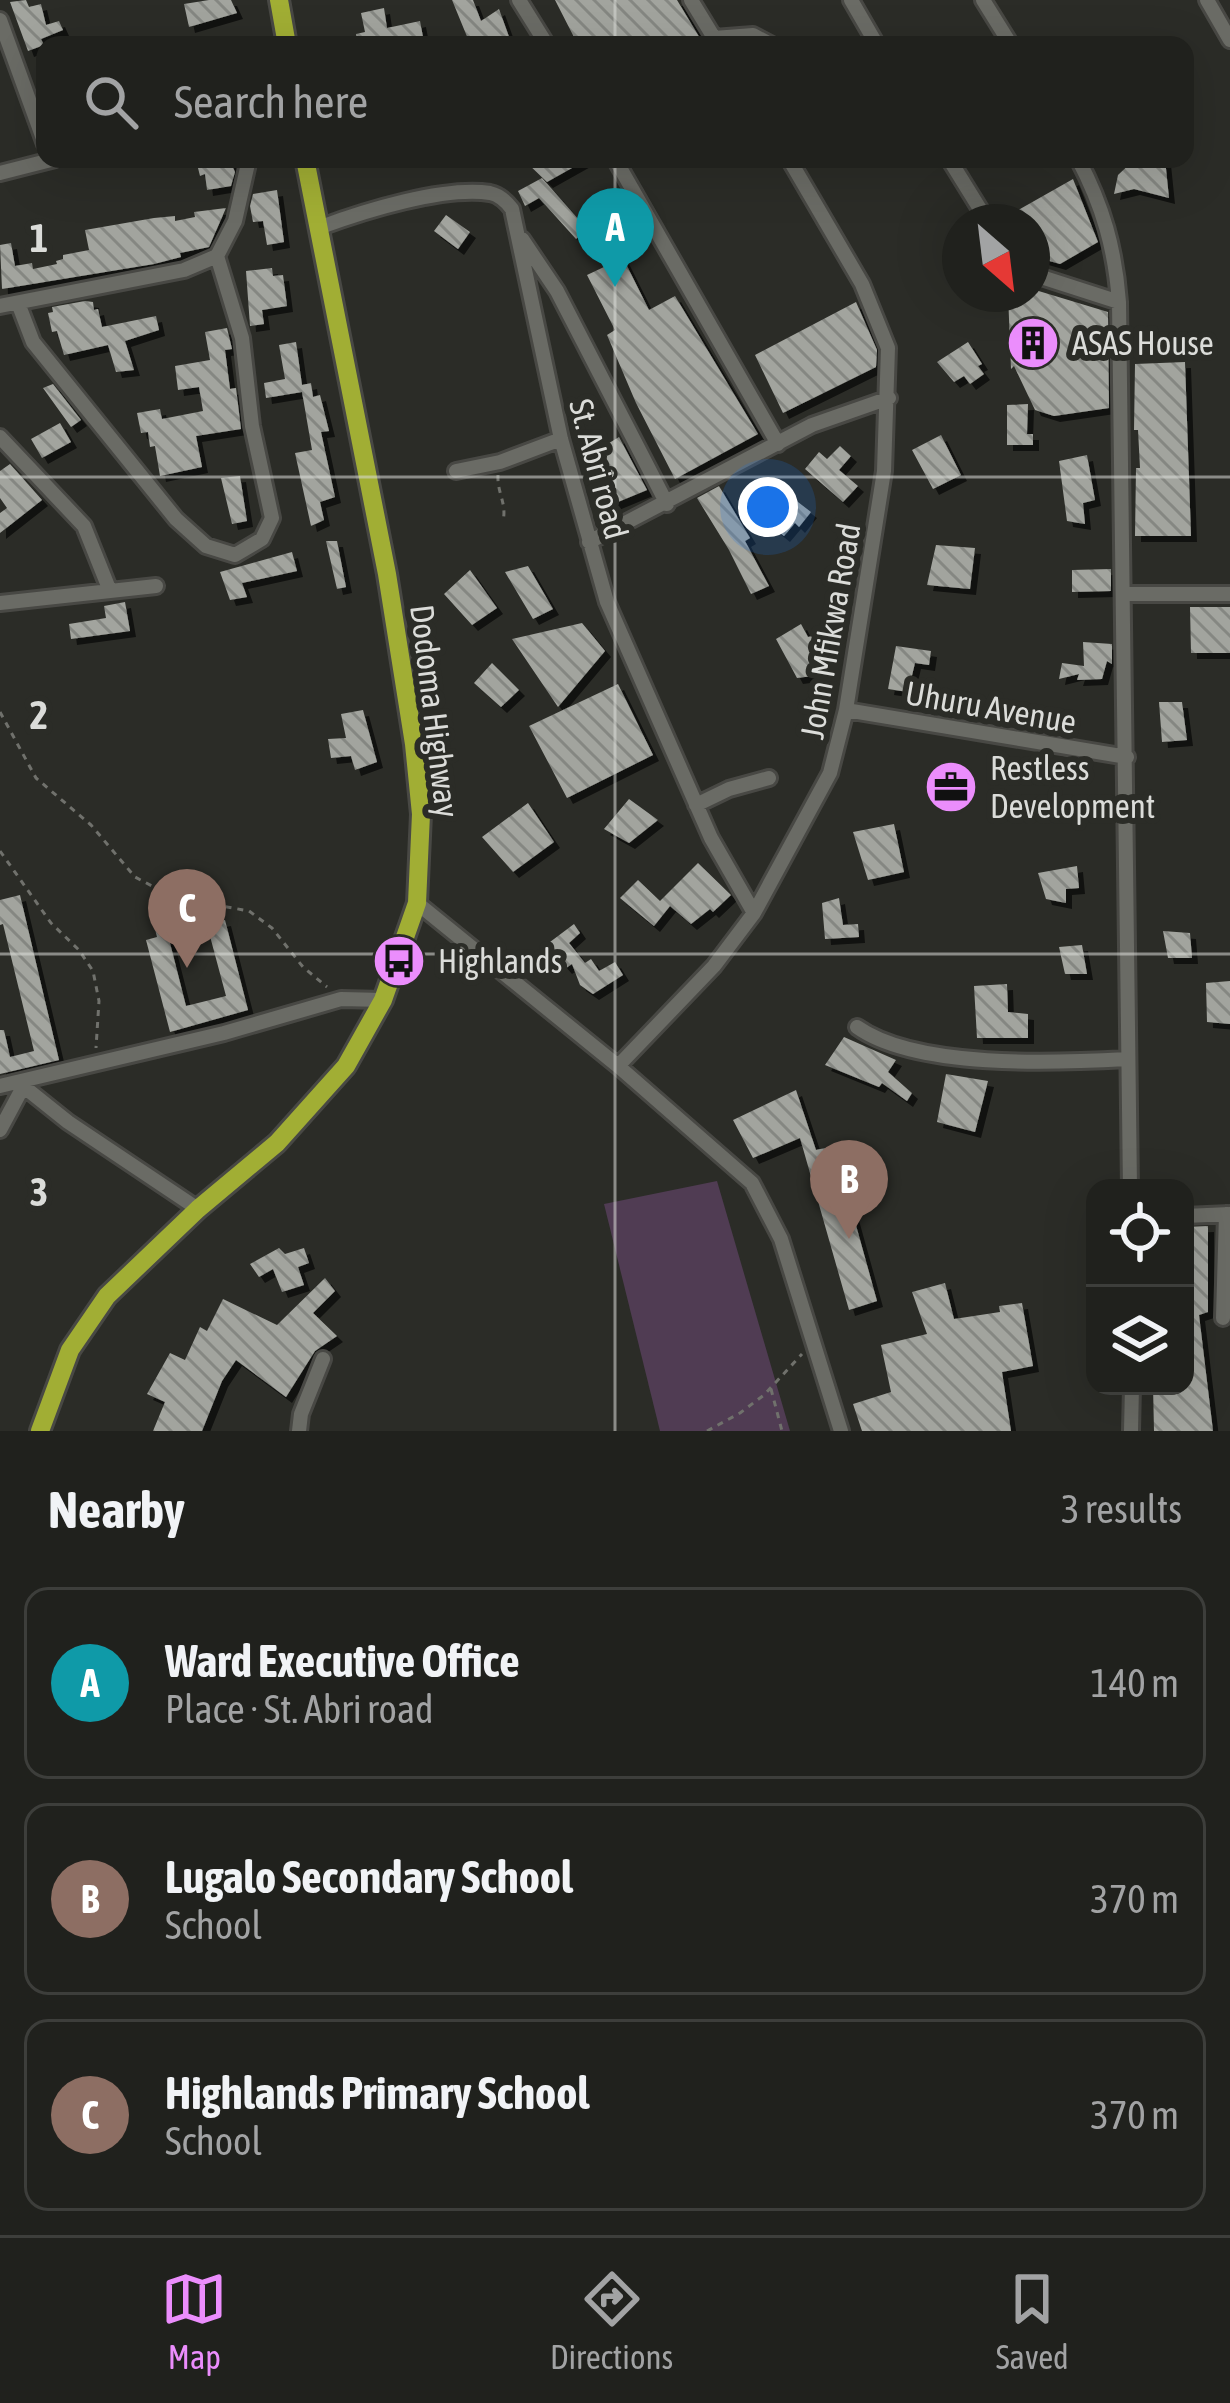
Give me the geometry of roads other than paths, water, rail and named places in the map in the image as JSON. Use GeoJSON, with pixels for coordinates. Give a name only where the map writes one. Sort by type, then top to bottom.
{"type":"FeatureCollection","features":[{"type":"Feature","properties":{"kind":"highway"},"geometry":{"type":"LineString","coordinates":[[279,0],[285,36]]}},
{"type":"Feature","properties":{"kind":"highway","name":"Dodoma Highway"},"geometry":{"type":"LineString","coordinates":[[40,1431],[70,1351],[134,1267],[277,1143],[346,1066],[383,1000],[417,903],[422,842],[418,773],[387,574],[307,168]]}},
{"type":"Feature","properties":{"kind":"street"},"geometry":{"type":"LineString","coordinates":[[520,0],[542,36]]}},
{"type":"Feature","properties":{"kind":"street"},"geometry":{"type":"LineString","coordinates":[[691,0],[713,36]]}},
{"type":"Feature","properties":{"kind":"street"},"geometry":{"type":"LineString","coordinates":[[851,0],[872,36]]}},
{"type":"Feature","properties":{"kind":"street"},"geometry":{"type":"LineString","coordinates":[[983,0],[1005,36]]}},
{"type":"Feature","properties":{"kind":"street"},"geometry":{"type":"LineString","coordinates":[[1207,0],[1230,40]]}},
{"type":"Feature","properties":{"kind":"street"},"geometry":{"type":"LineString","coordinates":[[0,20],[36,118]]}},
{"type":"Feature","properties":{"kind":"street"},"geometry":{"type":"LineString","coordinates":[[0,173],[36,162]]}},
{"type":"Feature","properties":{"kind":"street"},"geometry":{"type":"LineString","coordinates":[[0,187],[23,165]]}},
{"type":"Feature","properties":{"kind":"street"},"geometry":{"type":"LineString","coordinates":[[18,303],[33,342],[176,519],[206,546],[235,555],[262,539],[272,518],[252,426],[242,338],[218,256],[235,221],[247,168]]}},
{"type":"Feature","properties":{"kind":"street"},"geometry":{"type":"LineString","coordinates":[[620,168],[778,444]]}},
{"type":"Feature","properties":{"kind":"street","name":"John Mfikwa Road"},"geometry":{"type":"LineString","coordinates":[[618,1066],[714,966],[754,913],[830,773],[846,710],[884,470],[888,348],[877,314],[794,168]]}},
{"type":"Feature","properties":{"kind":"street"},"geometry":{"type":"LineString","coordinates":[[955,168],[977,204]]}},
{"type":"Feature","properties":{"kind":"street"},"geometry":{"type":"LineString","coordinates":[[1083,168],[1112,239],[1119,302],[1130,1179]]}},
{"type":"Feature","properties":{"kind":"street","name":"St. Abri road"},"geometry":{"type":"LineString","coordinates":[[321,227],[366,211],[435,197],[489,193],[502,197],[512,209],[561,439],[607,602],[725,867],[754,913]]}},
{"type":"Feature","properties":{"kind":"street"},"geometry":{"type":"LineString","coordinates":[[519,235],[557,291],[667,504]]}},
{"type":"Feature","properties":{"kind":"street"},"geometry":{"type":"LineString","coordinates":[[0,306],[184,269],[218,256]]}},
{"type":"Feature","properties":{"kind":"street"},"geometry":{"type":"LineString","coordinates":[[1050,280],[1119,302]]}},
{"type":"Feature","properties":{"kind":"street"},"geometry":{"type":"LineString","coordinates":[[589,542],[841,413],[889,398]]}},
{"type":"Feature","properties":{"kind":"street"},"geometry":{"type":"LineString","coordinates":[[0,437],[85,526],[110,591]]}},
{"type":"Feature","properties":{"kind":"street"},"geometry":{"type":"LineString","coordinates":[[455,470],[500,462],[561,439]]}},
{"type":"Feature","properties":{"kind":"street"},"geometry":{"type":"LineString","coordinates":[[0,603],[156,586]]}},
{"type":"Feature","properties":{"kind":"street"},"geometry":{"type":"LineString","coordinates":[[1125,594],[1230,593]]}},
{"type":"Feature","properties":{"kind":"street","name":"Uhuru Avenue"},"geometry":{"type":"LineString","coordinates":[[846,710],[1127,757]]}},
{"type":"Feature","properties":{"kind":"street"},"geometry":{"type":"LineString","coordinates":[[696,805],[769,778]]}},
{"type":"Feature","properties":{"kind":"street"},"geometry":{"type":"LineString","coordinates":[[417,903],[618,1066],[752,1183],[769,1211],[816,1340],[841,1431]]}},
{"type":"Feature","properties":{"kind":"street"},"geometry":{"type":"LineString","coordinates":[[0,1086],[21,1085],[341,999],[383,1000]]}},
{"type":"Feature","properties":{"kind":"street"},"geometry":{"type":"LineString","coordinates":[[857,1027],[888,1045],[1012,1062],[1127,1059]]}},
{"type":"Feature","properties":{"kind":"street"},"geometry":{"type":"LineString","coordinates":[[21,1085],[198,1209]]}},
{"type":"Feature","properties":{"kind":"street"},"geometry":{"type":"LineString","coordinates":[[0,1130],[21,1085]]}},
{"type":"Feature","properties":{"kind":"street"},"geometry":{"type":"LineString","coordinates":[[1194,1216],[1228,1214],[1223,1318]]}},
{"type":"Feature","properties":{"kind":"street"},"geometry":{"type":"LineString","coordinates":[[298,1431],[323,1359]]}},
{"type":"Feature","properties":{"kind":"street"},"geometry":{"type":"LineString","coordinates":[[1131,1431],[1132,1395]]}},
{"type":"Feature","properties":{"kind":"place","name":"Ward Executive Office"},"geometry":{"type":"Point","coordinates":[615,287]}},
{"type":"Feature","properties":{"kind":"place","name":"ASAS House"},"geometry":{"type":"Point","coordinates":[1033,343]}},
{"type":"Feature","properties":{"kind":"place","name":"Restless Development"},"geometry":{"type":"Point","coordinates":[951,787]}},
{"type":"Feature","properties":{"kind":"place","name":"Highlands"},"geometry":{"type":"Point","coordinates":[399,961]}},
{"type":"Feature","properties":{"kind":"place","name":"Highlands Primary School"},"geometry":{"type":"Point","coordinates":[187,968]}},
{"type":"Feature","properties":{"kind":"place","name":"Lugalo Secondary School"},"geometry":{"type":"Point","coordinates":[849,1239]}}]}
